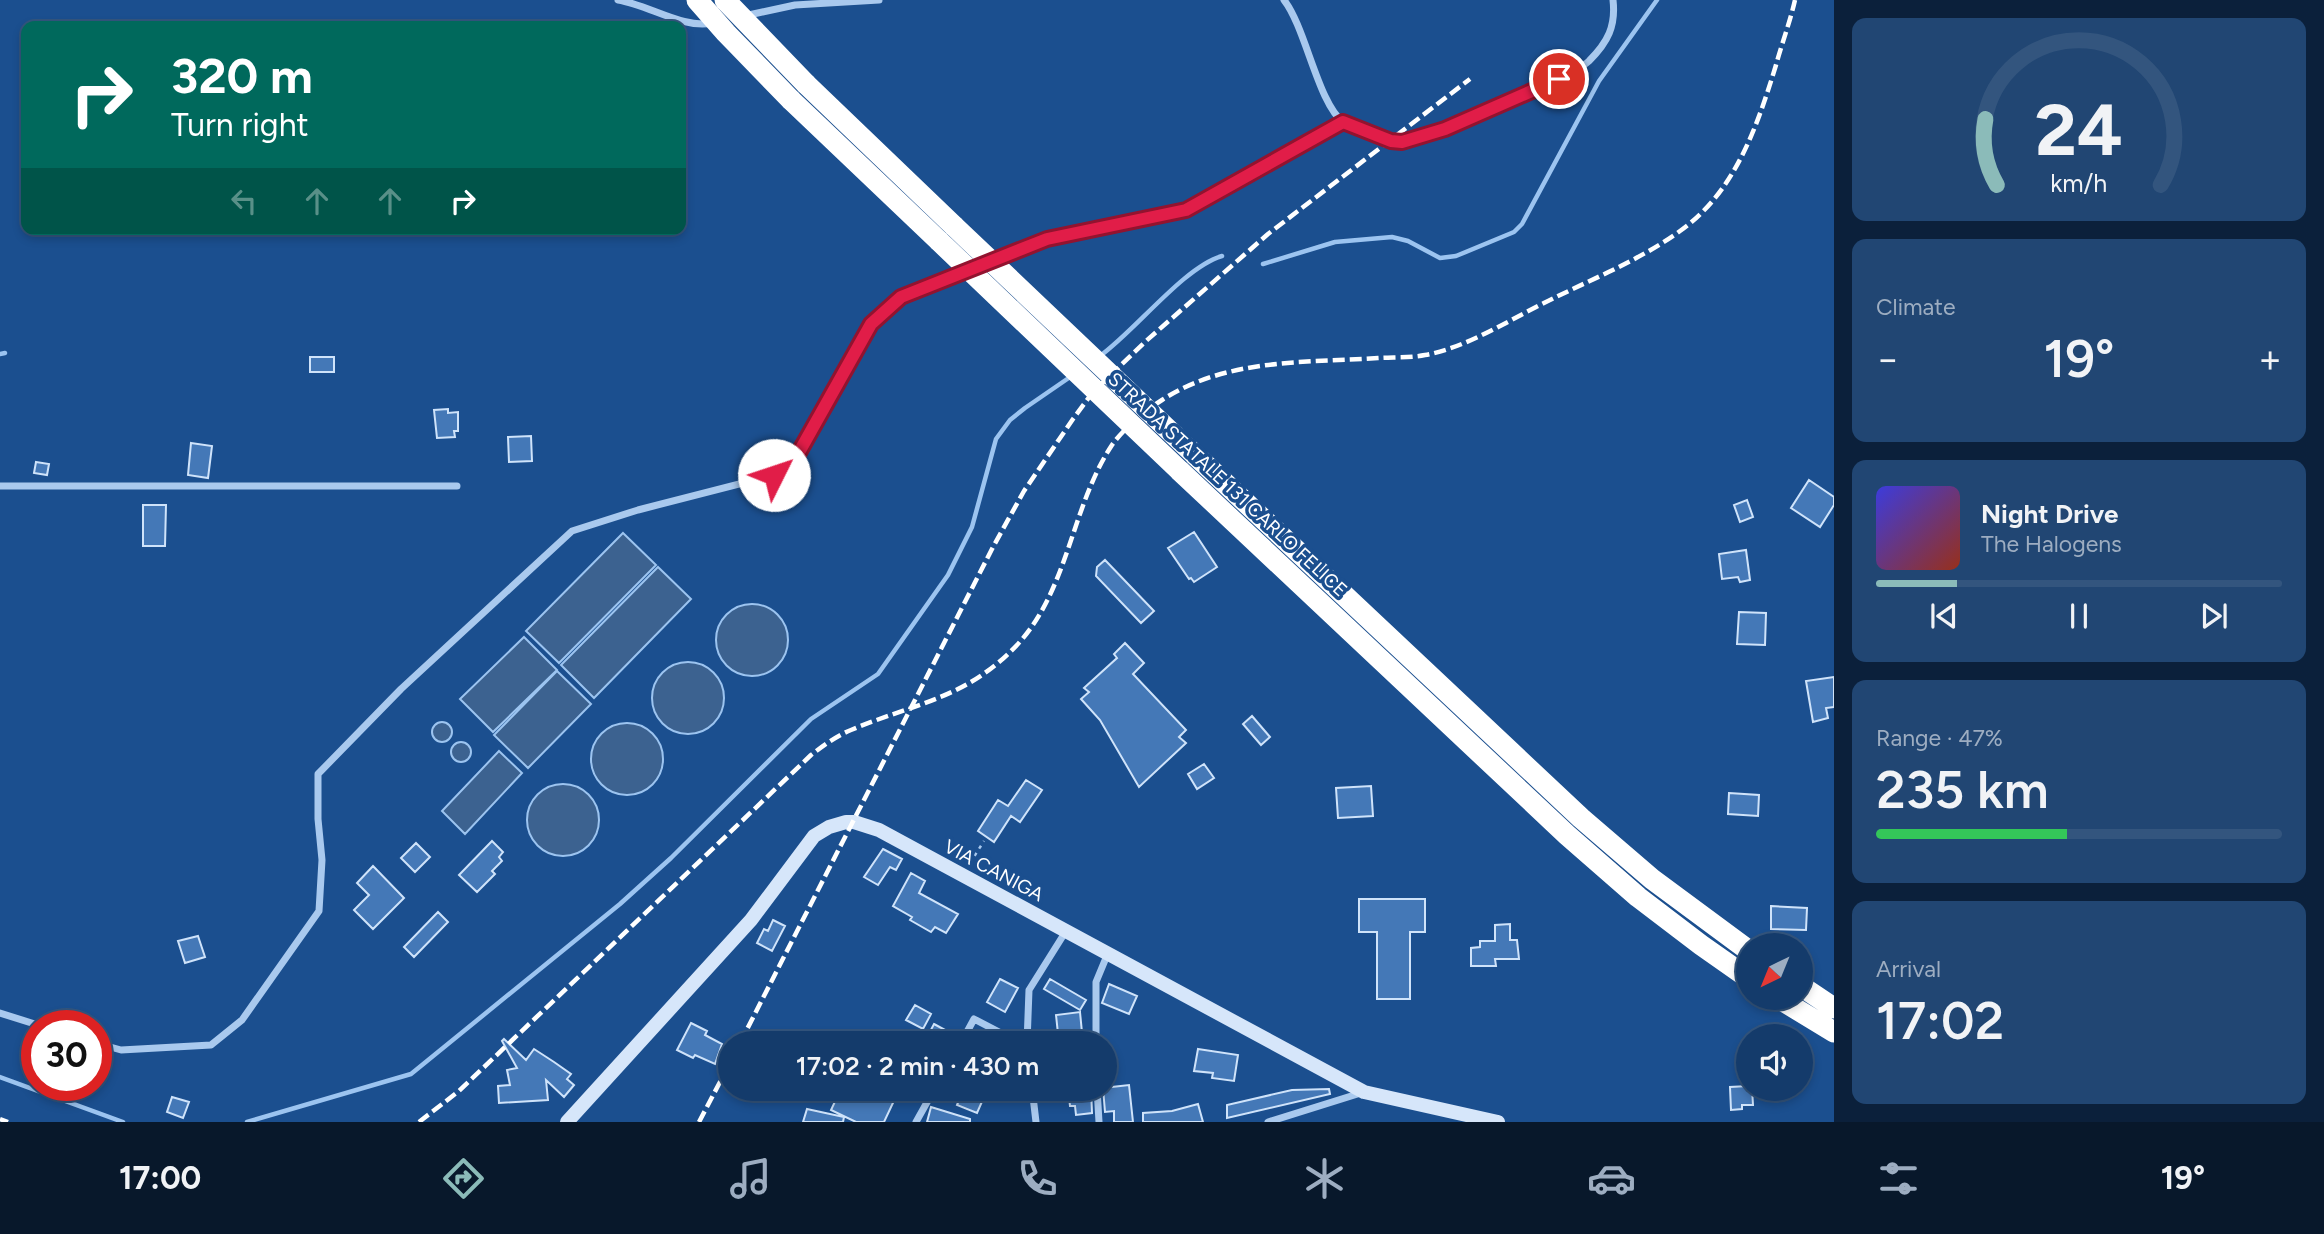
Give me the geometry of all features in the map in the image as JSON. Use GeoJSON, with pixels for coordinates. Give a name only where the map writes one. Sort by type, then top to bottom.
{"type":"FeatureCollection","features":[{"type":"Feature","properties":{"kind":"highway","name":"STRADA STATALE 131 CARLO FELICE"},"geometry":{"type":"LineString","coordinates":[[697,0],[726,33],[798,92],[1188,463],[1455,731],[1638,897],[1736,970]]}},
{"type":"Feature","properties":{"kind":"highway","name":"STRADA STATALE 131 CARLO FELICE"},"geometry":{"type":"LineString","coordinates":[[728,13],[798,92]]}},
{"type":"Feature","properties":{"kind":"highway","name":"STRADA STATALE 131 CARLO FELICE"},"geometry":{"type":"LineString","coordinates":[[1188,463],[1581,818],[1652,879],[1736,941]]}},
{"type":"Feature","properties":{"kind":"highway"},"geometry":{"type":"LineString","coordinates":[[1813,994],[1834,1008]]}},
{"type":"Feature","properties":{"kind":"highway"},"geometry":{"type":"LineString","coordinates":[[1798,1010],[1834,1032]]}},
{"type":"Feature","properties":{"kind":"street"},"geometry":{"type":"LineString","coordinates":[[618,0],[638,3],[684,21]]}},
{"type":"Feature","properties":{"kind":"street"},"geometry":{"type":"LineString","coordinates":[[686,22],[699,26],[728,13],[795,5],[879,0]]}},
{"type":"Feature","properties":{"kind":"street"},"geometry":{"type":"LineString","coordinates":[[1284,0],[1333,112],[1343,122],[1391,141],[1402,142],[1445,129],[1559,79],[1588,62],[1608,37],[1615,18],[1613,0]]}},
{"type":"Feature","properties":{"kind":"street"},"geometry":{"type":"LineString","coordinates":[[987,263],[1047,239],[1186,210],[1343,122]]}},
{"type":"Feature","properties":{"kind":"street"},"geometry":{"type":"LineString","coordinates":[[112,1047],[121,1050],[211,1045],[242,1020],[319,911],[322,860],[318,774],[401,689],[572,531],[638,510],[774,475],[793,463],[871,324],[901,297],[975,268]]}},
{"type":"Feature","properties":{"kind":"street"},"geometry":{"type":"LineString","coordinates":[[0,486],[457,486]]}},
{"type":"Feature","properties":{"kind":"street","name":"VIA CANIGA"},"geometry":{"type":"LineString","coordinates":[[567,1122],[751,920],[814,836],[829,827],[846,822],[879,830],[1364,1092],[1499,1122]]}},
{"type":"Feature","properties":{"kind":"street"},"geometry":{"type":"LineString","coordinates":[[1027,1031],[1029,990],[1066,931]]}},
{"type":"Feature","properties":{"kind":"street"},"geometry":{"type":"LineString","coordinates":[[1096,1031],[1096,982],[1108,953]]}},
{"type":"Feature","properties":{"kind":"street"},"geometry":{"type":"LineString","coordinates":[[0,1013],[21,1020]]}},
{"type":"Feature","properties":{"kind":"street"},"geometry":{"type":"LineString","coordinates":[[968,1031],[974,1019],[997,1031]]}},
{"type":"Feature","properties":{"kind":"street"},"geometry":{"type":"LineString","coordinates":[[1268,1122],[1364,1092]]}},
{"type":"Feature","properties":{"kind":"street"},"geometry":{"type":"LineString","coordinates":[[916,1122],[928,1101]]}},
{"type":"Feature","properties":{"kind":"street"},"geometry":{"type":"LineString","coordinates":[[1034,1101],[1036,1122]]}},
{"type":"Feature","properties":{"kind":"street"},"geometry":{"type":"LineString","coordinates":[[1098,1101],[1099,1122]]}},
{"type":"Feature","properties":{"kind":"path"},"geometry":{"type":"LineString","coordinates":[[963,876],[984,841]]}},
{"type":"Feature","properties":{"kind":"water"},"geometry":{"type":"Polygon","coordinates":[[[623,533],[656,565],[559,663],[526,631],[623,533]]]}},
{"type":"Feature","properties":{"kind":"water"},"geometry":{"type":"Polygon","coordinates":[[[658,567],[691,599],[594,698],[561,665],[658,567]]]}},
{"type":"Feature","properties":{"kind":"water"},"geometry":{"type":"Polygon","coordinates":[[[759,604],[778,614],[786,626],[786,654],[778,666],[766,674],[745,676],[726,666],[718,654],[716,633],[726,614],[738,606],[759,604]]]}},
{"type":"Feature","properties":{"kind":"water"},"geometry":{"type":"Polygon","coordinates":[[[524,637],[557,670],[493,732],[460,699],[524,637]]]}},
{"type":"Feature","properties":{"kind":"water"},"geometry":{"type":"Polygon","coordinates":[[[695,662],[714,672],[722,684],[722,712],[714,724],[702,732],[681,734],[662,724],[654,712],[652,691],[662,672],[674,664],[695,662]]]}},
{"type":"Feature","properties":{"kind":"water"},"geometry":{"type":"Polygon","coordinates":[[[557,671],[591,704],[528,768],[494,735],[557,671]]]}},
{"type":"Feature","properties":{"kind":"water"},"geometry":{"type":"Polygon","coordinates":[[[438,722],[446,722],[452,732],[446,742],[438,742],[432,736],[432,728],[438,722]]]}},
{"type":"Feature","properties":{"kind":"water"},"geometry":{"type":"Polygon","coordinates":[[[634,723],[653,733],[661,745],[661,773],[653,785],[641,793],[620,795],[601,785],[593,773],[591,752],[601,733],[613,725],[634,723]]]}},
{"type":"Feature","properties":{"kind":"water"},"geometry":{"type":"Polygon","coordinates":[[[457,742],[465,742],[471,752],[465,762],[457,762],[451,756],[451,748],[457,742]]]}},
{"type":"Feature","properties":{"kind":"water"},"geometry":{"type":"Polygon","coordinates":[[[499,751],[522,773],[465,834],[442,811],[499,751]]]}},
{"type":"Feature","properties":{"kind":"water"},"geometry":{"type":"Polygon","coordinates":[[[570,784],[589,794],[597,806],[597,834],[589,846],[577,854],[556,856],[537,846],[529,834],[527,813],[537,794],[549,786],[570,784]]]}},
{"type":"Feature","properties":{"kind":"building"},"geometry":{"type":"Polygon","coordinates":[[[310,357],[334,357],[334,372],[310,372],[310,357]]]}},
{"type":"Feature","properties":{"kind":"building"},"geometry":{"type":"Polygon","coordinates":[[[448,409],[448,413],[458,412],[458,431],[454,431],[455,437],[437,438],[434,410],[448,409]]]}},
{"type":"Feature","properties":{"kind":"building"},"geometry":{"type":"Polygon","coordinates":[[[531,436],[532,461],[509,462],[508,437],[531,436]]]}},
{"type":"Feature","properties":{"kind":"building"},"geometry":{"type":"Polygon","coordinates":[[[191,443],[212,446],[208,478],[188,475],[191,443]]]}},
{"type":"Feature","properties":{"kind":"building"},"geometry":{"type":"Polygon","coordinates":[[[36,462],[49,464],[47,475],[34,473],[36,462]]]}},
{"type":"Feature","properties":{"kind":"building"},"geometry":{"type":"Polygon","coordinates":[[[1809,480],[1834,497],[1834,505],[1820,527],[1791,508],[1809,480]]]}},
{"type":"Feature","properties":{"kind":"building"},"geometry":{"type":"Polygon","coordinates":[[[1747,500],[1753,517],[1740,522],[1734,505],[1747,500]]]}},
{"type":"Feature","properties":{"kind":"building"},"geometry":{"type":"Polygon","coordinates":[[[143,505],[166,505],[165,546],[143,546],[143,505]]]}},
{"type":"Feature","properties":{"kind":"building"},"geometry":{"type":"Polygon","coordinates":[[[1194,532],[1217,567],[1194,582],[1189,579],[1168,548],[1194,532]]]}},
{"type":"Feature","properties":{"kind":"building"},"geometry":{"type":"Polygon","coordinates":[[[1746,550],[1750,580],[1740,582],[1738,577],[1722,579],[1719,554],[1746,550]]]}},
{"type":"Feature","properties":{"kind":"building"},"geometry":{"type":"Polygon","coordinates":[[[1105,560],[1154,611],[1141,623],[1096,576],[1097,567],[1105,560]]]}},
{"type":"Feature","properties":{"kind":"building"},"geometry":{"type":"Polygon","coordinates":[[[1739,612],[1766,613],[1765,645],[1737,644],[1739,612]]]}},
{"type":"Feature","properties":{"kind":"building"},"geometry":{"type":"Polygon","coordinates":[[[1125,643],[1144,663],[1133,674],[1186,730],[1179,737],[1186,743],[1139,787],[1100,720],[1081,699],[1089,692],[1084,688],[1117,658],[1114,654],[1125,643]]]}},
{"type":"Feature","properties":{"kind":"building"},"geometry":{"type":"Polygon","coordinates":[[[1834,677],[1834,707],[1826,708],[1828,718],[1813,722],[1806,681],[1834,677]]]}},
{"type":"Feature","properties":{"kind":"building"},"geometry":{"type":"Polygon","coordinates":[[[1252,716],[1270,737],[1261,745],[1243,724],[1252,716]]]}},
{"type":"Feature","properties":{"kind":"building"},"geometry":{"type":"Polygon","coordinates":[[[1204,764],[1214,778],[1197,789],[1188,774],[1204,764]]]}},
{"type":"Feature","properties":{"kind":"building"},"geometry":{"type":"Polygon","coordinates":[[[1026,780],[1042,790],[1020,822],[1011,816],[994,842],[978,831],[998,800],[1008,806],[1026,780]]]}},
{"type":"Feature","properties":{"kind":"building"},"geometry":{"type":"Polygon","coordinates":[[[1371,786],[1373,816],[1338,818],[1336,788],[1371,786]]]}},
{"type":"Feature","properties":{"kind":"building"},"geometry":{"type":"Polygon","coordinates":[[[1729,793],[1759,795],[1758,816],[1728,814],[1729,793]]]}},
{"type":"Feature","properties":{"kind":"building"},"geometry":{"type":"Polygon","coordinates":[[[492,841],[503,852],[499,857],[502,861],[492,871],[495,874],[477,892],[459,875],[492,841]]]}},
{"type":"Feature","properties":{"kind":"building"},"geometry":{"type":"Polygon","coordinates":[[[416,843],[430,857],[415,872],[401,858],[416,843]]]}},
{"type":"Feature","properties":{"kind":"building"},"geometry":{"type":"Polygon","coordinates":[[[883,849],[902,859],[896,870],[890,867],[878,885],[864,877],[883,849]]]}},
{"type":"Feature","properties":{"kind":"building"},"geometry":{"type":"Polygon","coordinates":[[[373,866],[404,898],[373,929],[354,910],[369,895],[357,883],[373,866]]]}},
{"type":"Feature","properties":{"kind":"building"},"geometry":{"type":"Polygon","coordinates":[[[911,873],[925,881],[919,893],[958,914],[946,933],[935,927],[931,932],[893,906],[911,873]]]}},
{"type":"Feature","properties":{"kind":"building"},"geometry":{"type":"Polygon","coordinates":[[[1359,899],[1425,899],[1425,932],[1410,932],[1410,999],[1377,999],[1377,932],[1359,932],[1359,899]]]}},
{"type":"Feature","properties":{"kind":"building"},"geometry":{"type":"Polygon","coordinates":[[[1771,906],[1807,908],[1806,930],[1771,929],[1771,906]]]}},
{"type":"Feature","properties":{"kind":"building"},"geometry":{"type":"Polygon","coordinates":[[[438,912],[448,922],[414,957],[404,947],[438,912]]]}},
{"type":"Feature","properties":{"kind":"building"},"geometry":{"type":"Polygon","coordinates":[[[773,920],[785,926],[772,951],[757,943],[764,929],[768,931],[773,920]]]}},
{"type":"Feature","properties":{"kind":"building"},"geometry":{"type":"Polygon","coordinates":[[[1510,924],[1510,940],[1517,940],[1519,959],[1495,959],[1496,966],[1471,966],[1471,948],[1480,947],[1480,941],[1495,941],[1495,925],[1510,924]]]}},
{"type":"Feature","properties":{"kind":"building"},"geometry":{"type":"Polygon","coordinates":[[[198,936],[205,957],[185,963],[178,941],[198,936]]]}},
{"type":"Feature","properties":{"kind":"building"},"geometry":{"type":"Polygon","coordinates":[[[1000,979],[1018,988],[1005,1012],[987,1002],[1000,979]]]}},
{"type":"Feature","properties":{"kind":"building"},"geometry":{"type":"Polygon","coordinates":[[[1050,979],[1086,1000],[1080,1010],[1044,989],[1050,979]]]}},
{"type":"Feature","properties":{"kind":"building"},"geometry":{"type":"Polygon","coordinates":[[[1109,984],[1137,996],[1129,1014],[1102,1003],[1109,984]]]}},
{"type":"Feature","properties":{"kind":"building"},"geometry":{"type":"Polygon","coordinates":[[[915,1005],[931,1014],[923,1029],[906,1020],[915,1005]]]}},
{"type":"Feature","properties":{"kind":"building"},"geometry":{"type":"Polygon","coordinates":[[[1080,1012],[1082,1031],[1058,1031],[1056,1015],[1080,1012]]]}},
{"type":"Feature","properties":{"kind":"building"},"geometry":{"type":"Polygon","coordinates":[[[691,1023],[707,1031],[705,1035],[718,1042],[715,1064],[677,1050],[691,1023]]]}},
{"type":"Feature","properties":{"kind":"building"},"geometry":{"type":"Polygon","coordinates":[[[934,1024],[947,1031],[930,1031],[934,1024]]]}},
{"type":"Feature","properties":{"kind":"building"},"geometry":{"type":"Polygon","coordinates":[[[504,1039],[526,1060],[534,1049],[554,1062],[571,1074],[567,1079],[574,1085],[564,1097],[546,1080],[548,1100],[499,1103],[498,1086],[510,1085],[507,1070],[517,1068],[502,1041],[504,1039]]]}},
{"type":"Feature","properties":{"kind":"building"},"geometry":{"type":"Polygon","coordinates":[[[1198,1049],[1238,1055],[1234,1081],[1212,1078],[1213,1073],[1194,1071],[1198,1049]]]}},
{"type":"Feature","properties":{"kind":"building"},"geometry":{"type":"Polygon","coordinates":[[[1129,1085],[1133,1122],[1114,1122],[1114,1111],[1105,1112],[1104,1101],[1117,1101],[1117,1086],[1129,1085]]]}},
{"type":"Feature","properties":{"kind":"building"},"geometry":{"type":"Polygon","coordinates":[[[1730,1087],[1736,1087],[1736,1101],[1753,1101],[1753,1105],[1742,1105],[1742,1109],[1731,1110],[1730,1087]]]}},
{"type":"Feature","properties":{"kind":"building"},"geometry":{"type":"Polygon","coordinates":[[[1329,1089],[1330,1094],[1227,1118],[1227,1105],[1292,1090],[1329,1089]]]}},
{"type":"Feature","properties":{"kind":"building"},"geometry":{"type":"Polygon","coordinates":[[[172,1097],[189,1102],[183,1118],[167,1112],[172,1097]]]}},
{"type":"Feature","properties":{"kind":"building"},"geometry":{"type":"Polygon","coordinates":[[[835,1101],[894,1101],[884,1122],[856,1122],[831,1110],[835,1101]]]}},
{"type":"Feature","properties":{"kind":"building"},"geometry":{"type":"Polygon","coordinates":[[[959,1101],[982,1101],[977,1113],[957,1105],[959,1101]]]}},
{"type":"Feature","properties":{"kind":"building"},"geometry":{"type":"Polygon","coordinates":[[[1069,1101],[1092,1101],[1092,1113],[1076,1115],[1075,1106],[1070,1106],[1069,1101]]]}},
{"type":"Feature","properties":{"kind":"building"},"geometry":{"type":"Polygon","coordinates":[[[1198,1104],[1203,1122],[1143,1122],[1143,1113],[1172,1111],[1198,1104]]]}},
{"type":"Feature","properties":{"kind":"building"},"geometry":{"type":"Polygon","coordinates":[[[931,1107],[970,1119],[970,1122],[927,1122],[931,1107]]]}},
{"type":"Feature","properties":{"kind":"building"},"geometry":{"type":"Polygon","coordinates":[[[807,1109],[844,1117],[843,1122],[803,1122],[807,1109]]]}},
{"type":"Feature","properties":{"kind":"waterway"},"geometry":{"type":"LineString","coordinates":[[1263,264],[1335,242],[1392,237],[1408,241],[1440,258],[1456,256],[1514,232],[1522,224],[1599,81],[1657,0]]}},
{"type":"Feature","properties":{"kind":"waterway"},"geometry":{"type":"LineString","coordinates":[[1100,356],[1176,286],[1207,262],[1222,256]]}},
{"type":"Feature","properties":{"kind":"waterway"},"geometry":{"type":"LineString","coordinates":[[0,354],[5,353]]}},
{"type":"Feature","properties":{"kind":"waterway"},"geometry":{"type":"LineString","coordinates":[[247,1122],[411,1074],[620,904],[671,858],[811,719],[878,674],[948,575],[972,527],[996,439],[1010,420],[1073,375]]}},
{"type":"Feature","properties":{"kind":"waterway"},"geometry":{"type":"LineString","coordinates":[[0,1077],[123,1122]]}},
{"type":"Feature","properties":{"kind":"railway"},"geometry":{"type":"LineString","coordinates":[[419,1122],[459,1091],[811,755],[845,732],[959,689],[998,663],[1017,645],[1048,599],[1098,469],[1117,439],[1155,404],[1187,386],[1239,370],[1294,362],[1413,357],[1441,351],[1488,332],[1616,269],[1680,231],[1716,197],[1742,157],[1761,112],[1795,0]]}},
{"type":"Feature","properties":{"kind":"railway"},"geometry":{"type":"LineString","coordinates":[[746,1031],[993,547],[1024,491],[1093,392],[1146,341],[1268,234],[1470,79]]}},
{"type":"Feature","properties":{"kind":"railway"},"geometry":{"type":"LineString","coordinates":[[699,1122],[718,1086]]}},
{"type":"Feature","properties":{"kind":"railway"},"geometry":{"type":"LineString","coordinates":[[0,1119],[8,1122]]}},
{"type":"Feature","properties":{"kind":"route"},"geometry":{"type":"LineString","coordinates":[[774,475],[793,463],[871,324],[901,297],[1047,239],[1186,210],[1343,122],[1391,141],[1402,142],[1445,129],[1559,79]]}}]}
